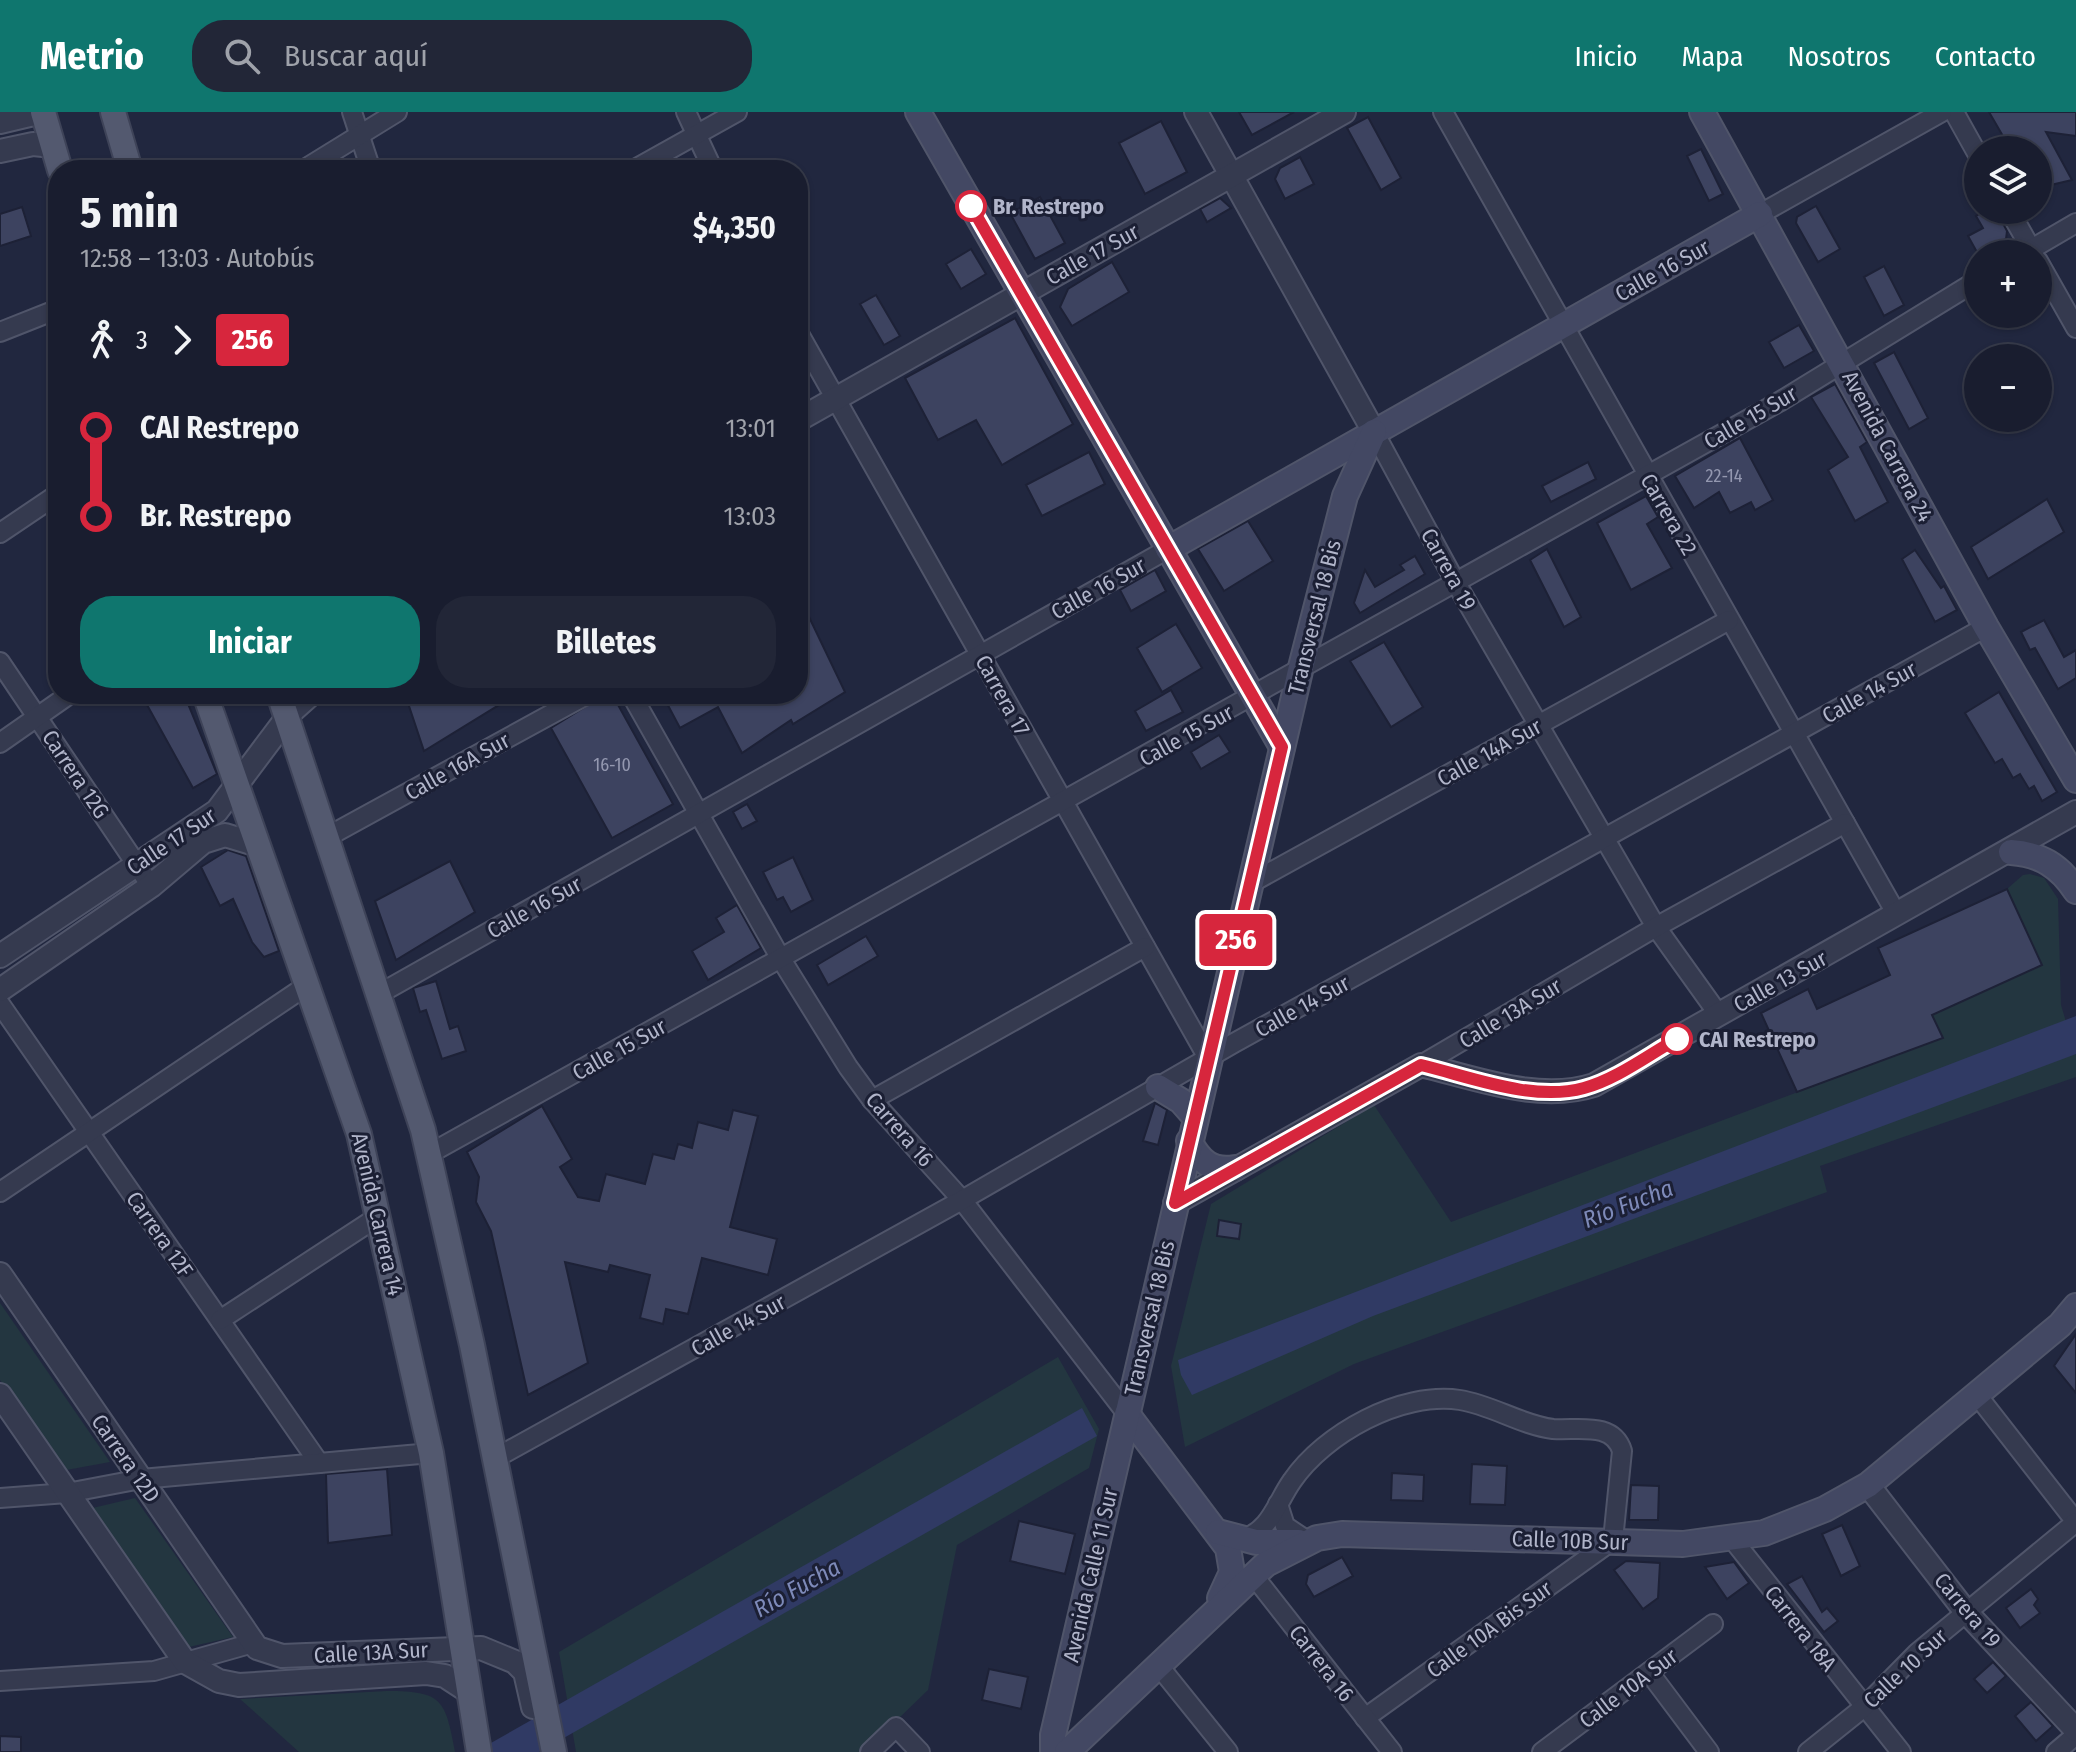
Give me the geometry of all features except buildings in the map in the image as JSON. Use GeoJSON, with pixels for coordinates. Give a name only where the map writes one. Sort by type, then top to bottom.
{"type":"FeatureCollection","features":[{"type":"Feature","properties":{"kind":"main road"},"geometry":{"type":"LineString","coordinates":[[43,112],[57,160]]}},
{"type":"Feature","properties":{"kind":"main road"},"geometry":{"type":"LineString","coordinates":[[113,112],[127,160]]}},
{"type":"Feature","properties":{"kind":"main road"},"geometry":{"type":"LineString","coordinates":[[918,112],[1282,747]]}},
{"type":"Feature","properties":{"kind":"main road","name":"Avenida Carrera 24"},"geometry":{"type":"LineString","coordinates":[[1702,112],[1843,362],[1986,627],[2076,780]]}},
{"type":"Feature","properties":{"kind":"main road","name":"Calle 16 Sur"},"geometry":{"type":"LineString","coordinates":[[1168,549],[1760,214]]}},
{"type":"Feature","properties":{"kind":"main road","name":"Transversal 18 Bis"},"geometry":{"type":"LineString","coordinates":[[1127,1414],[1300,671],[1345,496],[1374,432]]}},
{"type":"Feature","properties":{"kind":"main road","name":"Avenida Carrera 14"},"geometry":{"type":"LineString","coordinates":[[208,704],[355,1121],[431,1453],[454,1575],[468,1691],[478,1744]]}},
{"type":"Feature","properties":{"kind":"main road"},"geometry":{"type":"LineString","coordinates":[[282,704],[429,1154],[494,1459],[538,1701],[554,1752]]}},
{"type":"Feature","properties":{"kind":"main road"},"geometry":{"type":"LineString","coordinates":[[2011,852],[2039,857],[2053,864],[2076,891]]}},
{"type":"Feature","properties":{"kind":"main road"},"geometry":{"type":"LineString","coordinates":[[1158,1087],[1181,1101],[1195,1117]]}},
{"type":"Feature","properties":{"kind":"main road"},"geometry":{"type":"LineString","coordinates":[[1189,1141],[1206,1164],[1218,1169],[1235,1168]]}},
{"type":"Feature","properties":{"kind":"main road","name":"Calle 10B Sur"},"geometry":{"type":"LineString","coordinates":[[1052,1748],[1158,1665],[1253,1575],[1278,1555],[1311,1539],[1351,1534],[1683,1544],[1733,1540],[1797,1522],[1868,1485],[2075,1310]]}},
{"type":"Feature","properties":{"kind":"main road","name":"Carrera 16"},"geometry":{"type":"LineString","coordinates":[[1127,1414],[1218,1532],[1232,1558],[1232,1572],[1203,1622]]}},
{"type":"Feature","properties":{"kind":"main road","name":"Avenida Calle 11 Sur"},"geometry":{"type":"LineString","coordinates":[[1052,1748],[1127,1414]]}},
{"type":"Feature","properties":{"kind":"main road"},"geometry":{"type":"LineString","coordinates":[[1218,1532],[1269,1543],[1311,1539]]}},
{"type":"Feature","properties":{"kind":"street"},"geometry":{"type":"LineString","coordinates":[[0,122],[43,112]]}},
{"type":"Feature","properties":{"kind":"street"},"geometry":{"type":"LineString","coordinates":[[352,112],[367,160]]}},
{"type":"Feature","properties":{"kind":"street"},"geometry":{"type":"LineString","coordinates":[[319,160],[397,112]]}},
{"type":"Feature","properties":{"kind":"street"},"geometry":{"type":"LineString","coordinates":[[686,112],[708,160]]}},
{"type":"Feature","properties":{"kind":"street"},"geometry":{"type":"LineString","coordinates":[[651,160],[737,112]]}},
{"type":"Feature","properties":{"kind":"street","name":"Carrera 19"},"geometry":{"type":"LineString","coordinates":[[1196,112],[1456,583],[1656,927],[1719,1015]]}},
{"type":"Feature","properties":{"kind":"street","name":"Calle 17 Sur"},"geometry":{"type":"LineString","coordinates":[[808,414],[1344,112]]}},
{"type":"Feature","properties":{"kind":"street","name":"Carrera 22"},"geometry":{"type":"LineString","coordinates":[[1443,112],[1897,915]]}},
{"type":"Feature","properties":{"kind":"street","name":"Calle 16 Sur"},"geometry":{"type":"LineString","coordinates":[[1760,214],[1942,112]]}},
{"type":"Feature","properties":{"kind":"street"},"geometry":{"type":"LineString","coordinates":[[1954,112],[1967,136]]}},
{"type":"Feature","properties":{"kind":"street"},"geometry":{"type":"LineString","coordinates":[[0,151],[33,144],[53,146]]}},
{"type":"Feature","properties":{"kind":"street"},"geometry":{"type":"LineString","coordinates":[[2052,240],[2076,223]]}},
{"type":"Feature","properties":{"kind":"street"},"geometry":{"type":"LineString","coordinates":[[2052,288],[2076,328]]}},
{"type":"Feature","properties":{"kind":"street","name":"Calle 15 Sur"},"geometry":{"type":"LineString","coordinates":[[429,1154],[1647,476],[1964,289]]}},
{"type":"Feature","properties":{"kind":"street"},"geometry":{"type":"LineString","coordinates":[[0,332],[48,313]]}},
{"type":"Feature","properties":{"kind":"street","name":"Carrera 17"},"geometry":{"type":"LineString","coordinates":[[808,350],[1208,1058]]}},
{"type":"Feature","properties":{"kind":"street"},"geometry":{"type":"LineString","coordinates":[[0,533],[48,501]]}},
{"type":"Feature","properties":{"kind":"street","name":"Calle 16 Sur"},"geometry":{"type":"LineString","coordinates":[[379,994],[1168,549]]}},
{"type":"Feature","properties":{"kind":"street","name":"Calle 14A Sur"},"geometry":{"type":"LineString","coordinates":[[1249,884],[1729,620]]}},
{"type":"Feature","properties":{"kind":"street","name":"Calle 14 Sur"},"geometry":{"type":"LineString","coordinates":[[494,1459],[962,1200],[1208,1058],[1986,627]]}},
{"type":"Feature","properties":{"kind":"street","name":"Carrera 12G"},"geometry":{"type":"LineString","coordinates":[[0,662],[151,886]]}},
{"type":"Feature","properties":{"kind":"street"},"geometry":{"type":"LineString","coordinates":[[0,743],[57,704]]}},
{"type":"Feature","properties":{"kind":"street","name":"Calle 17 Sur"},"geometry":{"type":"LineString","coordinates":[[0,956],[217,811],[301,704]]}},
{"type":"Feature","properties":{"kind":"street","name":"Calle 16A Sur"},"geometry":{"type":"LineString","coordinates":[[327,837],[570,704]]}},
{"type":"Feature","properties":{"kind":"street","name":"Carrera 16"},"geometry":{"type":"LineString","coordinates":[[636,704],[781,959],[872,1100],[962,1200],[1127,1414]]}},
{"type":"Feature","properties":{"kind":"street","name":"Calle 13 Sur"},"geometry":{"type":"LineString","coordinates":[[1421,1065],[1527,1089],[1582,1089],[2011,852],[2076,812]]}},
{"type":"Feature","properties":{"kind":"street","name":"Calle 13A Sur"},"geometry":{"type":"LineString","coordinates":[[1175,1203],[1421,1065],[1656,927],[1845,823]]}},
{"type":"Feature","properties":{"kind":"street","name":"Calle 17 Sur"},"geometry":{"type":"LineString","coordinates":[[0,990],[151,886],[214,837],[235,836],[258,845]]}},
{"type":"Feature","properties":{"kind":"street"},"geometry":{"type":"LineString","coordinates":[[872,1100],[1145,947]]}},
{"type":"Feature","properties":{"kind":"street"},"geometry":{"type":"LineString","coordinates":[[0,1192],[309,984]]}},
{"type":"Feature","properties":{"kind":"street","name":"Carrera 12F"},"geometry":{"type":"LineString","coordinates":[[0,1004],[319,1463]]}},
{"type":"Feature","properties":{"kind":"street"},"geometry":{"type":"LineString","coordinates":[[220,1320],[379,1216]]}},
{"type":"Feature","properties":{"kind":"street","name":"Carrera 12D"},"geometry":{"type":"LineString","coordinates":[[0,1274],[253,1643]]}},
{"type":"Feature","properties":{"kind":"street"},"geometry":{"type":"LineString","coordinates":[[0,1395],[185,1662]]}},
{"type":"Feature","properties":{"kind":"street"},"geometry":{"type":"LineString","coordinates":[[1977,1395],[2076,1522]]}},
{"type":"Feature","properties":{"kind":"street"},"geometry":{"type":"LineString","coordinates":[[1242,1539],[1262,1529],[1312,1457],[1335,1438],[1368,1418],[1424,1400],[1458,1399],[1545,1427],[1594,1430],[1615,1437],[1622,1451],[1613,1540]]}},
{"type":"Feature","properties":{"kind":"street"},"geometry":{"type":"LineString","coordinates":[[0,1498],[67,1493],[141,1479],[431,1453]]}},
{"type":"Feature","properties":{"kind":"street","name":"Carrera 19"},"geometry":{"type":"LineString","coordinates":[[1868,1485],[1966,1612],[2076,1733]]}},
{"type":"Feature","properties":{"kind":"street"},"geometry":{"type":"LineString","coordinates":[[1278,1504],[1285,1526],[1311,1539]]}},
{"type":"Feature","properties":{"kind":"street","name":"Calle 10 Sur"},"geometry":{"type":"LineString","coordinates":[[1808,1752],[1863,1708],[1917,1653],[2076,1522]]}},
{"type":"Feature","properties":{"kind":"street","name":"Calle 10A Bis Sur"},"geometry":{"type":"LineString","coordinates":[[1365,1718],[1613,1540]]}},
{"type":"Feature","properties":{"kind":"street","name":"Carrera 18A"},"geometry":{"type":"LineString","coordinates":[[1733,1540],[1863,1708],[1901,1752]]}},
{"type":"Feature","properties":{"kind":"street","name":"Carrera 16"},"geometry":{"type":"LineString","coordinates":[[1253,1575],[1392,1752]]}},
{"type":"Feature","properties":{"kind":"street","name":"Calle 10A Sur"},"geometry":{"type":"LineString","coordinates":[[1542,1752],[1713,1624]]}},
{"type":"Feature","properties":{"kind":"street"},"geometry":{"type":"LineString","coordinates":[[0,1681],[154,1671],[253,1643]]}},
{"type":"Feature","properties":{"kind":"street","name":"Calle 13A Sur"},"geometry":{"type":"LineString","coordinates":[[253,1643],[264,1652],[282,1656],[481,1648],[515,1662],[525,1672],[538,1701]]}},
{"type":"Feature","properties":{"kind":"street","name":"Calle 13A Sur"},"geometry":{"type":"LineString","coordinates":[[185,1662],[227,1684],[426,1673],[445,1676],[468,1691]]}},
{"type":"Feature","properties":{"kind":"street"},"geometry":{"type":"LineString","coordinates":[[1158,1665],[1228,1752]]}},
{"type":"Feature","properties":{"kind":"street"},"geometry":{"type":"LineString","coordinates":[[1649,1672],[1709,1752]]}},
{"type":"Feature","properties":{"kind":"street"},"geometry":{"type":"LineString","coordinates":[[538,1701],[543,1752]]}},
{"type":"Feature","properties":{"kind":"street"},"geometry":{"type":"LineString","coordinates":[[870,1752],[896,1727],[920,1752]]}},
{"type":"Feature","properties":{"kind":"street"},"geometry":{"type":"LineString","coordinates":[[2056,1752],[2076,1733]]}},
{"type":"Feature","properties":{"kind":"shaded area"},"geometry":{"type":"Polygon","coordinates":[[[2023,875],[2044,878],[2058,899],[2061,1005],[2076,1055],[2076,1077],[1820,1166],[1827,1192],[1354,1364],[1185,1447],[1171,1366],[1211,1204],[1374,1105],[1451,1222],[1942,1038],[1932,1015],[2041,965],[2007,889],[2023,875]]]}},
{"type":"Feature","properties":{"kind":"shaded area"},"geometry":{"type":"Polygon","coordinates":[[[0,1303],[110,1462],[61,1471],[0,1380],[0,1303]]]}},
{"type":"Feature","properties":{"kind":"shaded area"},"geometry":{"type":"Polygon","coordinates":[[[1058,1357],[1099,1429],[1089,1468],[957,1545],[928,1690],[864,1752],[576,1752],[559,1652],[1058,1357]]]}},
{"type":"Feature","properties":{"kind":"shaded area"},"geometry":{"type":"Polygon","coordinates":[[[135,1498],[233,1637],[180,1649],[84,1510],[135,1498]]]}},
{"type":"Feature","properties":{"kind":"shaded area"},"geometry":{"type":"Polygon","coordinates":[[[387,1691],[420,1693],[438,1702],[448,1721],[455,1752],[299,1752],[240,1699],[387,1691]]]}},
{"type":"Feature","properties":{"kind":"water","name":"Río Fucha"},"geometry":{"type":"Polygon","coordinates":[[[2076,1016],[2076,1054],[1373,1316],[1192,1395],[1181,1375],[1178,1360],[2076,1016]]]}},
{"type":"Feature","properties":{"kind":"water","name":"Río Fucha"},"geometry":{"type":"Polygon","coordinates":[[[1082,1408],[1097,1436],[539,1752],[475,1752],[1082,1408]]]}},
{"type":"Feature","properties":{"kind":"bus line","name":"256"},"geometry":{"type":"LineString","coordinates":[[971,206],[1282,747],[1175,1203],[1421,1065],[1527,1089],[1564,1091],[1594,1085],[1677,1039]]}},
{"type":"Feature","properties":{"kind":"place","name":"Br. Restrepo"},"geometry":{"type":"Point","coordinates":[971,206]}},
{"type":"Feature","properties":{"kind":"place","name":"CAI Restrepo"},"geometry":{"type":"Point","coordinates":[1677,1039]}}]}
